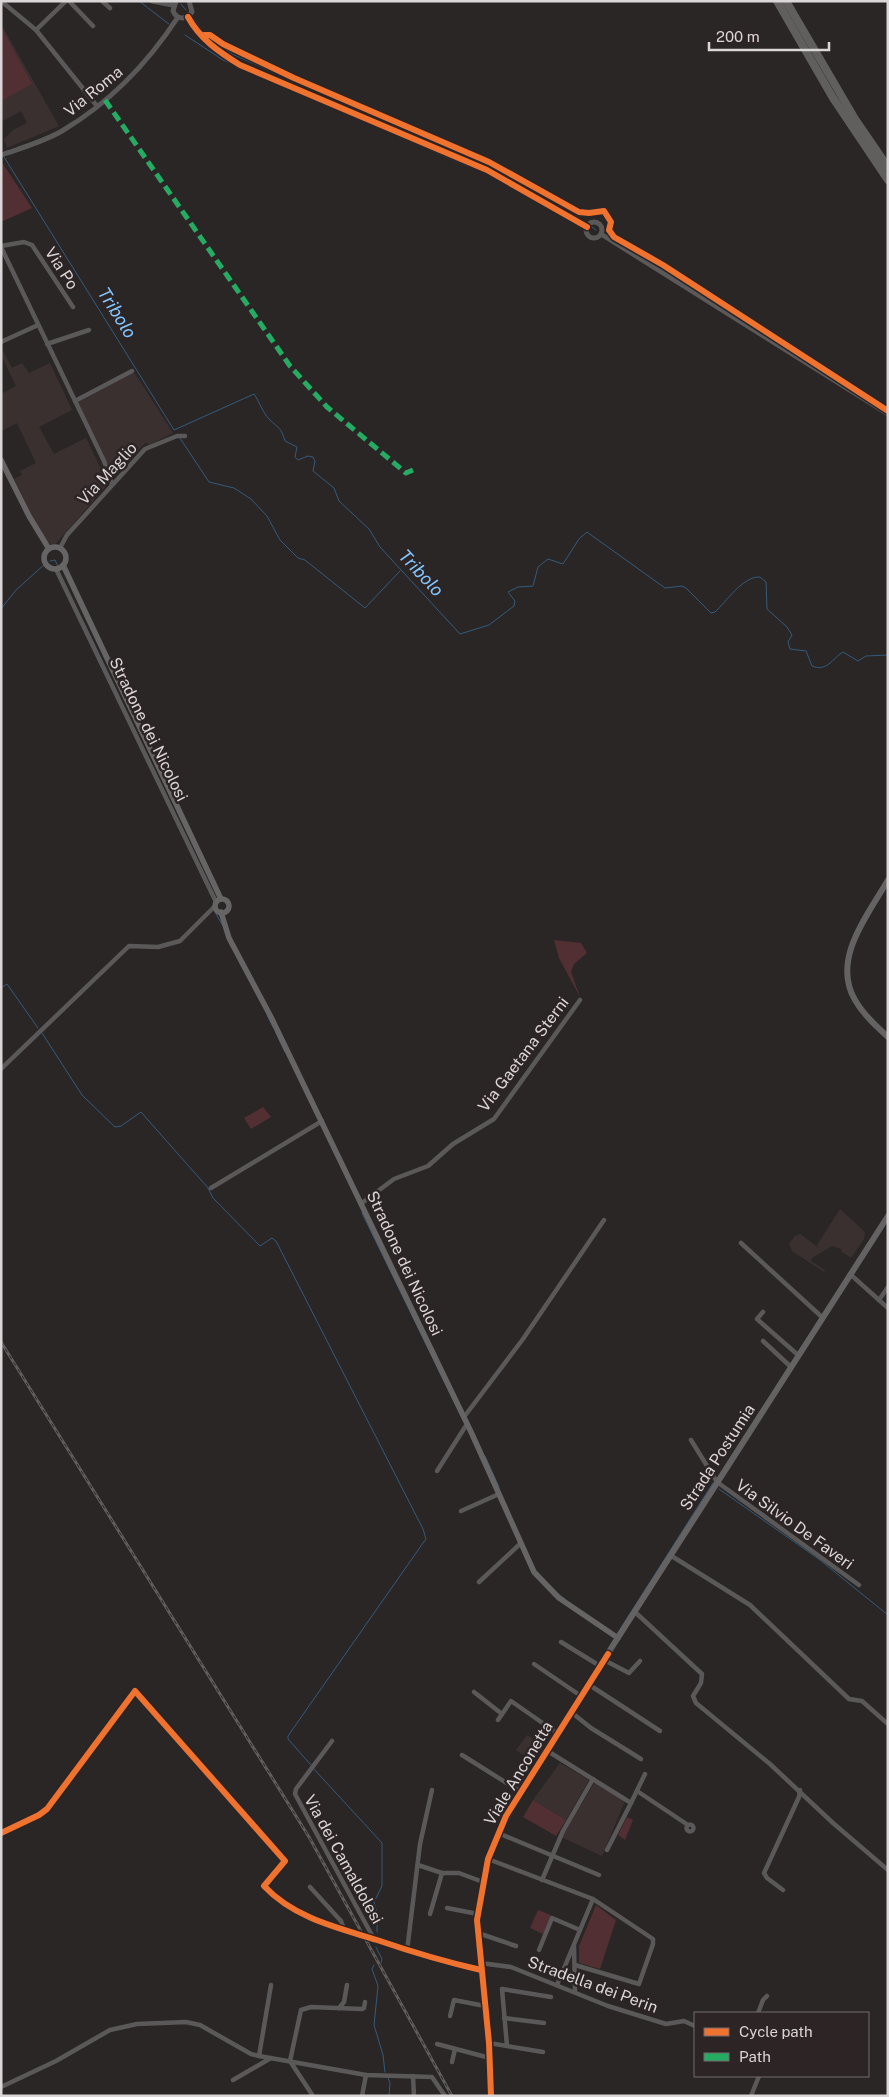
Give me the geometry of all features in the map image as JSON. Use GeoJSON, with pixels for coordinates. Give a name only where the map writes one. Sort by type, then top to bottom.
{"type":"FeatureCollection","features":[{"type":"Feature","properties":{"kind":"highway"},"geometry":{"type":"LineString","coordinates":[[776,1],[833,98],[888,180]]}},
{"type":"Feature","properties":{"kind":"highway"},"geometry":{"type":"LineString","coordinates":[[786,1],[855,119],[888,167]]}},
{"type":"Feature","properties":{"kind":"main road"},"geometry":{"type":"LineString","coordinates":[[1,460],[29,516],[49,549],[60,548]]}},
{"type":"Feature","properties":{"kind":"main road","name":"Stradone dei Nicolosi"},"geometry":{"type":"LineString","coordinates":[[60,548],[66,556],[63,565],[217,902],[229,938],[362,1203],[464,1417],[522,1543],[529,1563],[540,1581],[559,1598],[618,1638]]}},
{"type":"Feature","properties":{"kind":"main road","name":"Stradone dei Nicolosi"},"geometry":{"type":"LineString","coordinates":[[49,549],[45,554],[45,561],[49,566],[56,569]]}},
{"type":"Feature","properties":{"kind":"main road"},"geometry":{"type":"LineString","coordinates":[[56,569],[63,565]]}},
{"type":"Feature","properties":{"kind":"main road"},"geometry":{"type":"LineString","coordinates":[[888,880],[852,945],[847,967],[848,983],[854,999],[888,1037]]}},
{"type":"Feature","properties":{"kind":"main road","name":"Stradone dei Nicolosi"},"geometry":{"type":"LineString","coordinates":[[217,902],[227,902],[227,910],[221,912]]}},
{"type":"Feature","properties":{"kind":"main road","name":"Strada Postumia"},"geometry":{"type":"LineString","coordinates":[[618,1638],[888,1216]]}},
{"type":"Feature","properties":{"kind":"main road","name":"Viale Anconetta"},"geometry":{"type":"LineString","coordinates":[[491,2096],[489,2043],[478,1933],[478,1914],[488,1859],[498,1832],[521,1792],[618,1638]]}},
{"type":"Feature","properties":{"kind":"street"},"geometry":{"type":"LineString","coordinates":[[36,30],[67,1],[93,26]]}},
{"type":"Feature","properties":{"kind":"street"},"geometry":{"type":"LineString","coordinates":[[102,1],[110,8]]}},
{"type":"Feature","properties":{"kind":"street"},"geometry":{"type":"LineString","coordinates":[[152,1],[174,3],[173,11],[178,17],[188,17]]}},
{"type":"Feature","properties":{"kind":"street"},"geometry":{"type":"LineString","coordinates":[[188,17],[192,10],[189,1]]}},
{"type":"Feature","properties":{"kind":"street"},"geometry":{"type":"LineString","coordinates":[[5,3],[36,30],[97,106]]}},
{"type":"Feature","properties":{"kind":"street","name":"Via Roma"},"geometry":{"type":"LineString","coordinates":[[1,154],[61,131],[124,86],[178,17]]}},
{"type":"Feature","properties":{"kind":"street"},"geometry":{"type":"LineString","coordinates":[[188,17],[202,37],[219,52],[240,64],[486,170],[587,228]]}},
{"type":"Feature","properties":{"kind":"street"},"geometry":{"type":"LineString","coordinates":[[587,228],[592,223],[598,223],[602,229],[601,234]]}},
{"type":"Feature","properties":{"kind":"street"},"geometry":{"type":"LineString","coordinates":[[587,228],[588,234],[592,237],[601,234]]}},
{"type":"Feature","properties":{"kind":"street"},"geometry":{"type":"LineString","coordinates":[[601,234],[888,414]]}},
{"type":"Feature","properties":{"kind":"street","name":"Via Po"},"geometry":{"type":"LineString","coordinates":[[1,246],[24,242],[32,245],[73,307]]}},
{"type":"Feature","properties":{"kind":"street"},"geometry":{"type":"LineString","coordinates":[[1,246],[104,461],[112,484]]}},
{"type":"Feature","properties":{"kind":"street"},"geometry":{"type":"LineString","coordinates":[[1,342],[38,326]]}},
{"type":"Feature","properties":{"kind":"street"},"geometry":{"type":"LineString","coordinates":[[47,344],[89,330]]}},
{"type":"Feature","properties":{"kind":"street"},"geometry":{"type":"LineString","coordinates":[[75,401],[132,371]]}},
{"type":"Feature","properties":{"kind":"street","name":"Via Maglio"},"geometry":{"type":"LineString","coordinates":[[60,548],[67,535],[146,448],[177,436],[185,436]]}},
{"type":"Feature","properties":{"kind":"street","name":"Stradone dei Nicolosi"},"geometry":{"type":"LineString","coordinates":[[56,569],[217,902]]}},
{"type":"Feature","properties":{"kind":"street"},"geometry":{"type":"LineString","coordinates":[[1,1069],[129,946],[158,947],[180,942],[217,902]]}},
{"type":"Feature","properties":{"kind":"street","name":"Via Gaetana Sterni"},"geometry":{"type":"LineString","coordinates":[[362,1203],[380,1187],[394,1179],[428,1166],[453,1144],[494,1119],[580,1000]]}},
{"type":"Feature","properties":{"kind":"street"},"geometry":{"type":"LineString","coordinates":[[211,1188],[322,1121]]}},
{"type":"Feature","properties":{"kind":"street"},"geometry":{"type":"LineString","coordinates":[[464,1417],[523,1338],[604,1220]]}},
{"type":"Feature","properties":{"kind":"street"},"geometry":{"type":"LineString","coordinates":[[741,1243],[823,1318]]}},
{"type":"Feature","properties":{"kind":"street"},"geometry":{"type":"LineString","coordinates":[[850,1274],[888,1308]]}},
{"type":"Feature","properties":{"kind":"street"},"geometry":{"type":"LineString","coordinates":[[879,1300],[888,1288]]}},
{"type":"Feature","properties":{"kind":"street"},"geometry":{"type":"LineString","coordinates":[[762,1312],[757,1319],[798,1356]]}},
{"type":"Feature","properties":{"kind":"street"},"geometry":{"type":"LineString","coordinates":[[763,1341],[791,1367]]}},
{"type":"Feature","properties":{"kind":"street"},"geometry":{"type":"LineString","coordinates":[[437,1471],[467,1424]]}},
{"type":"Feature","properties":{"kind":"street"},"geometry":{"type":"LineString","coordinates":[[691,1440],[717,1482]]}},
{"type":"Feature","properties":{"kind":"street","name":"Via Silvio De Faveri"},"geometry":{"type":"LineString","coordinates":[[717,1482],[859,1586]]}},
{"type":"Feature","properties":{"kind":"street"},"geometry":{"type":"LineString","coordinates":[[461,1511],[499,1494]]}},
{"type":"Feature","properties":{"kind":"street"},"geometry":{"type":"LineString","coordinates":[[479,1582],[522,1543]]}},
{"type":"Feature","properties":{"kind":"street"},"geometry":{"type":"LineString","coordinates":[[670,1555],[754,1608],[849,1699],[862,1701],[888,1724]]}},
{"type":"Feature","properties":{"kind":"street"},"geometry":{"type":"LineString","coordinates":[[635,1612],[700,1671],[702,1683],[693,1696],[696,1703],[800,1790],[829,1819],[888,1870]]}},
{"type":"Feature","properties":{"kind":"street"},"geometry":{"type":"LineString","coordinates":[[561,1642],[600,1666]]}},
{"type":"Feature","properties":{"kind":"street"},"geometry":{"type":"LineString","coordinates":[[604,1660],[626,1673],[632,1672],[640,1661]]}},
{"type":"Feature","properties":{"kind":"street"},"geometry":{"type":"LineString","coordinates":[[534,1664],[581,1696]]}},
{"type":"Feature","properties":{"kind":"street"},"geometry":{"type":"LineString","coordinates":[[588,1684],[660,1731]]}},
{"type":"Feature","properties":{"kind":"street","name":"Via dei Camaldolesi"},"geometry":{"type":"LineString","coordinates":[[1,1833],[39,1815],[47,1809],[134,1691],[285,1861],[264,1886],[296,1910],[345,1932],[407,1951],[481,1967]]}},
{"type":"Feature","properties":{"kind":"street"},"geometry":{"type":"LineString","coordinates":[[474,1692],[502,1714]]}},
{"type":"Feature","properties":{"kind":"street"},"geometry":{"type":"LineString","coordinates":[[498,1720],[511,1701],[557,1733]]}},
{"type":"Feature","properties":{"kind":"street"},"geometry":{"type":"LineString","coordinates":[[571,1712],[591,1728],[641,1759]]}},
{"type":"Feature","properties":{"kind":"street","name":"Via dei Camaldolesi"},"geometry":{"type":"LineString","coordinates":[[332,1741],[296,1789],[295,1794],[374,1940]]}},
{"type":"Feature","properties":{"kind":"street"},"geometry":{"type":"LineString","coordinates":[[546,1750],[631,1803]]}},
{"type":"Feature","properties":{"kind":"street"},"geometry":{"type":"LineString","coordinates":[[462,1755],[521,1792]]}},
{"type":"Feature","properties":{"kind":"street"},"geometry":{"type":"LineString","coordinates":[[607,1850],[645,1774]]}},
{"type":"Feature","properties":{"kind":"street"},"geometry":{"type":"LineString","coordinates":[[542,1880],[552,1855],[593,1779]]}},
{"type":"Feature","properties":{"kind":"street","name":"Via dei Camaldolesi"},"geometry":{"type":"LineString","coordinates":[[407,1951],[418,1865],[432,1790]]}},
{"type":"Feature","properties":{"kind":"street"},"geometry":{"type":"LineString","coordinates":[[783,1890],[766,1878],[764,1873],[799,1797],[800,1790]]}},
{"type":"Feature","properties":{"kind":"street"},"geometry":{"type":"LineString","coordinates":[[637,1791],[688,1825]]}},
{"type":"Feature","properties":{"kind":"street"},"geometry":{"type":"LineString","coordinates":[[498,1832],[599,1875]]}},
{"type":"Feature","properties":{"kind":"street"},"geometry":{"type":"LineString","coordinates":[[488,1859],[593,1899],[649,1936],[653,1944],[639,1984],[574,1965]]}},
{"type":"Feature","properties":{"kind":"street"},"geometry":{"type":"LineString","coordinates":[[418,1865],[442,1873],[459,1873],[483,1882]]}},
{"type":"Feature","properties":{"kind":"street"},"geometry":{"type":"LineString","coordinates":[[430,1914],[442,1873]]}},
{"type":"Feature","properties":{"kind":"street","name":"Via dei Camaldolesi"},"geometry":{"type":"LineString","coordinates":[[310,1887],[341,1921],[345,1932]]}},
{"type":"Feature","properties":{"kind":"street"},"geometry":{"type":"LineString","coordinates":[[557,1985],[593,1899]]}},
{"type":"Feature","properties":{"kind":"street"},"geometry":{"type":"LineString","coordinates":[[447,1908],[478,1914]]}},
{"type":"Feature","properties":{"kind":"street"},"geometry":{"type":"LineString","coordinates":[[539,1950],[552,1918],[580,1930]]}},
{"type":"Feature","properties":{"kind":"street"},"geometry":{"type":"LineString","coordinates":[[478,1933],[516,1946]]}},
{"type":"Feature","properties":{"kind":"street"},"geometry":{"type":"LineString","coordinates":[[574,1944],[575,1992]]}},
{"type":"Feature","properties":{"kind":"street","name":"Stradella dei Perin"},"geometry":{"type":"LineString","coordinates":[[481,1967],[511,1967],[608,2006],[666,2024],[684,2021],[694,2026]]}},
{"type":"Feature","properties":{"kind":"street"},"geometry":{"type":"LineString","coordinates":[[258,2056],[271,1985]]}},
{"type":"Feature","properties":{"kind":"street"},"geometry":{"type":"LineString","coordinates":[[339,2008],[344,2002],[347,1986]]}},
{"type":"Feature","properties":{"kind":"street"},"geometry":{"type":"LineString","coordinates":[[507,2046],[502,1989],[551,1997]]}},
{"type":"Feature","properties":{"kind":"street"},"geometry":{"type":"LineString","coordinates":[[758,2012],[763,2000],[767,1996]]}},
{"type":"Feature","properties":{"kind":"street"},"geometry":{"type":"LineString","coordinates":[[450,2016],[454,2000],[485,2006]]}},
{"type":"Feature","properties":{"kind":"street"},"geometry":{"type":"LineString","coordinates":[[313,2096],[290,2061],[301,2010],[311,2007],[362,2009],[365,2002]]}},
{"type":"Feature","properties":{"kind":"street"},"geometry":{"type":"LineString","coordinates":[[504,2018],[544,2023]]}},
{"type":"Feature","properties":{"kind":"street"},"geometry":{"type":"LineString","coordinates":[[1,2087],[56,2061],[110,2030],[137,2024],[186,2022],[200,2025],[251,2054],[258,2056],[366,2075],[435,2078],[445,2096]]}},
{"type":"Feature","properties":{"kind":"street"},"geometry":{"type":"LineString","coordinates":[[489,2043],[543,2052]]}},
{"type":"Feature","properties":{"kind":"street"},"geometry":{"type":"LineString","coordinates":[[437,2044],[490,2058]]}},
{"type":"Feature","properties":{"kind":"street"},"geometry":{"type":"LineString","coordinates":[[452,2062],[455,2049]]}},
{"type":"Feature","properties":{"kind":"street"},"geometry":{"type":"LineString","coordinates":[[233,2080],[271,2058]]}},
{"type":"Feature","properties":{"kind":"street"},"geometry":{"type":"LineString","coordinates":[[362,2096],[366,2075]]}},
{"type":"Feature","properties":{"kind":"street"},"geometry":{"type":"LineString","coordinates":[[413,2076],[414,2096]]}},
{"type":"Feature","properties":{"kind":"street"},"geometry":{"type":"LineString","coordinates":[[751,2096],[759,2077]]}},
{"type":"Feature","properties":{"kind":"shaded area"},"geometry":{"type":"Polygon","coordinates":[[[2,26],[59,126],[7,148],[4,139],[13,130],[27,123],[21,111],[3,121],[1,116],[2,26]]]}},
{"type":"Feature","properties":{"kind":"shaded area"},"geometry":{"type":"Polygon","coordinates":[[[1,30],[32,84],[1,101],[1,30]]]}},
{"type":"Feature","properties":{"kind":"shaded area"},"geometry":{"type":"Polygon","coordinates":[[[1,161],[32,208],[1,222],[1,161]]]}},
{"type":"Feature","properties":{"kind":"shaded area"},"geometry":{"type":"Polygon","coordinates":[[[2,349],[12,368],[22,363],[29,373],[50,363],[72,410],[39,427],[54,454],[86,438],[108,484],[53,547],[41,534],[14,479],[22,475],[20,471],[36,463],[17,423],[1,431],[1,394],[16,386],[1,355],[2,349]]]}},
{"type":"Feature","properties":{"kind":"shaded area"},"geometry":{"type":"Polygon","coordinates":[[[134,372],[173,433],[149,445],[146,442],[113,478],[77,403],[134,372]]]}},
{"type":"Feature","properties":{"kind":"shaded area"},"geometry":{"type":"Polygon","coordinates":[[[554,940],[581,943],[587,953],[574,964],[571,972],[580,997],[559,958],[554,940]]]}},
{"type":"Feature","properties":{"kind":"shaded area"},"geometry":{"type":"Polygon","coordinates":[[[263,1107],[271,1117],[251,1129],[244,1118],[263,1107]]]}},
{"type":"Feature","properties":{"kind":"shaded area"},"geometry":{"type":"Polygon","coordinates":[[[840,1209],[865,1232],[864,1239],[851,1258],[842,1252],[841,1249],[832,1246],[812,1258],[811,1261],[825,1270],[824,1272],[792,1251],[789,1244],[795,1236],[800,1234],[819,1248],[817,1245],[840,1209]]]}},
{"type":"Feature","properties":{"kind":"shaded area"},"geometry":{"type":"Polygon","coordinates":[[[527,1735],[542,1745],[532,1761],[516,1750],[527,1735]]]}},
{"type":"Feature","properties":{"kind":"shaded area"},"geometry":{"type":"Polygon","coordinates":[[[560,1763],[589,1780],[566,1820],[533,1800],[560,1763]]]}},
{"type":"Feature","properties":{"kind":"shaded area"},"geometry":{"type":"Polygon","coordinates":[[[595,1782],[622,1798],[624,1803],[602,1856],[561,1837],[595,1782]]]}},
{"type":"Feature","properties":{"kind":"shaded area"},"geometry":{"type":"Polygon","coordinates":[[[533,1800],[566,1820],[556,1836],[523,1817],[533,1800]]]}},
{"type":"Feature","properties":{"kind":"shaded area"},"geometry":{"type":"Polygon","coordinates":[[[627,1817],[633,1820],[625,1840],[618,1835],[627,1817]]]}},
{"type":"Feature","properties":{"kind":"shaded area"},"geometry":{"type":"Polygon","coordinates":[[[596,1905],[616,1920],[600,1969],[579,1963],[579,1946],[596,1905]]]}},
{"type":"Feature","properties":{"kind":"shaded area"},"geometry":{"type":"Polygon","coordinates":[[[538,1910],[551,1915],[543,1934],[530,1928],[538,1910]]]}},
{"type":"Feature","properties":{"kind":"waterway"},"geometry":{"type":"LineString","coordinates":[[139,1],[147,7]]}},
{"type":"Feature","properties":{"kind":"waterway"},"geometry":{"type":"LineString","coordinates":[[181,4],[186,10]]}},
{"type":"Feature","properties":{"kind":"waterway"},"geometry":{"type":"LineString","coordinates":[[148,8],[169,24]]}},
{"type":"Feature","properties":{"kind":"waterway"},"geometry":{"type":"LineString","coordinates":[[194,19],[204,33]]}},
{"type":"Feature","properties":{"kind":"waterway"},"geometry":{"type":"LineString","coordinates":[[185,35],[223,60],[467,166]]}},
{"type":"Feature","properties":{"kind":"waterway"},"geometry":{"type":"LineString","coordinates":[[207,37],[232,54],[479,162],[580,216]]}},
{"type":"Feature","properties":{"kind":"waterway","name":"Tribolo"},"geometry":{"type":"LineString","coordinates":[[4,157],[174,430],[254,394],[267,416],[281,431],[285,441],[297,447],[295,457],[298,460],[308,456],[313,457],[315,461],[313,471],[334,488],[339,501],[369,529],[380,547],[460,634],[489,625],[514,606],[515,601],[508,592],[518,587],[533,586],[538,567],[548,559],[563,564],[579,539],[587,532],[665,588],[682,586],[686,588],[711,613],[715,612],[741,585],[760,577],[766,582],[767,609],[787,627],[792,635],[788,642],[790,649],[806,651],[812,666],[826,666],[843,652],[858,661],[866,656],[888,655]]}},
{"type":"Feature","properties":{"kind":"waterway"},"geometry":{"type":"LineString","coordinates":[[592,227],[596,230]]}},
{"type":"Feature","properties":{"kind":"waterway"},"geometry":{"type":"LineString","coordinates":[[180,438],[209,482],[234,488],[251,499],[267,516],[280,540],[298,558],[305,560],[365,608],[400,571]]}},
{"type":"Feature","properties":{"kind":"waterway"},"geometry":{"type":"LineString","coordinates":[[50,561],[55,560],[59,569]]}},
{"type":"Feature","properties":{"kind":"waterway"},"geometry":{"type":"LineString","coordinates":[[1,609],[16,590],[45,564]]}},
{"type":"Feature","properties":{"kind":"waterway"},"geometry":{"type":"LineString","coordinates":[[84,623],[117,692]]}},
{"type":"Feature","properties":{"kind":"waterway"},"geometry":{"type":"LineString","coordinates":[[216,914],[223,926]]}},
{"type":"Feature","properties":{"kind":"waterway"},"geometry":{"type":"LineString","coordinates":[[1,988],[7,984],[38,1028]]}},
{"type":"Feature","properties":{"kind":"waterway"},"geometry":{"type":"LineString","coordinates":[[267,1015],[273,1027]]}},
{"type":"Feature","properties":{"kind":"waterway"},"geometry":{"type":"LineString","coordinates":[[42,1033],[82,1095],[115,1127],[121,1126],[141,1112],[208,1188],[213,1198],[260,1246],[272,1238],[276,1241],[423,1529],[426,1539],[288,1736],[288,1739],[311,1765]]}},
{"type":"Feature","properties":{"kind":"waterway"},"geometry":{"type":"LineString","coordinates":[[276,1033],[285,1052]]}},
{"type":"Feature","properties":{"kind":"waterway"},"geometry":{"type":"LineString","coordinates":[[362,1213],[464,1422]]}},
{"type":"Feature","properties":{"kind":"waterway"},"geometry":{"type":"LineString","coordinates":[[485,1456],[499,1487]]}},
{"type":"Feature","properties":{"kind":"waterway"},"geometry":{"type":"LineString","coordinates":[[617,1634],[713,1483]]}},
{"type":"Feature","properties":{"kind":"waterway"},"geometry":{"type":"LineString","coordinates":[[719,1489],[820,1560],[888,1615]]}},
{"type":"Feature","properties":{"kind":"waterway"},"geometry":{"type":"LineString","coordinates":[[558,1594],[565,1599]]}},
{"type":"Feature","properties":{"kind":"waterway"},"geometry":{"type":"LineString","coordinates":[[313,1768],[382,1843],[382,1886],[374,1902],[377,1913],[377,1932]]}},
{"type":"Feature","properties":{"kind":"waterway"},"geometry":{"type":"LineString","coordinates":[[376,1947],[382,1959],[381,1963]]}},
{"type":"Feature","properties":{"kind":"waterway"},"geometry":{"type":"LineString","coordinates":[[374,1965],[372,1969],[378,1986],[374,2025],[383,2055],[385,2072]]}},
{"type":"Feature","properties":{"kind":"waterway"},"geometry":{"type":"LineString","coordinates":[[388,2078],[390,2083],[389,2096]]}},
{"type":"Feature","properties":{"kind":"railway"},"geometry":{"type":"LineString","coordinates":[[1,1342],[309,1837],[452,2096]]}},
{"type":"Feature","properties":{"kind":"marked path"},"geometry":{"type":"LineString","coordinates":[[105,100],[290,366],[327,407],[406,473],[413,470]]}},
{"type":"Feature","properties":{"kind":"cycle path"},"geometry":{"type":"LineString","coordinates":[[188,17],[198,32],[240,65],[487,170],[587,227]]}},
{"type":"Feature","properties":{"kind":"cycle path"},"geometry":{"type":"LineString","coordinates":[[204,35],[210,35],[223,44],[294,78],[489,162],[579,212],[604,211],[611,222],[609,230],[614,237],[663,265],[888,411]]}},
{"type":"Feature","properties":{"kind":"cycle path"},"geometry":{"type":"LineString","coordinates":[[491,2096],[489,2043],[477,1920],[488,1859],[506,1816],[608,1654]]}},
{"type":"Feature","properties":{"kind":"cycle path"},"geometry":{"type":"LineString","coordinates":[[1,1833],[39,1815],[47,1809],[135,1691],[285,1861],[264,1886],[276,1897],[303,1914],[332,1926],[455,1964],[481,1970]]}}]}
